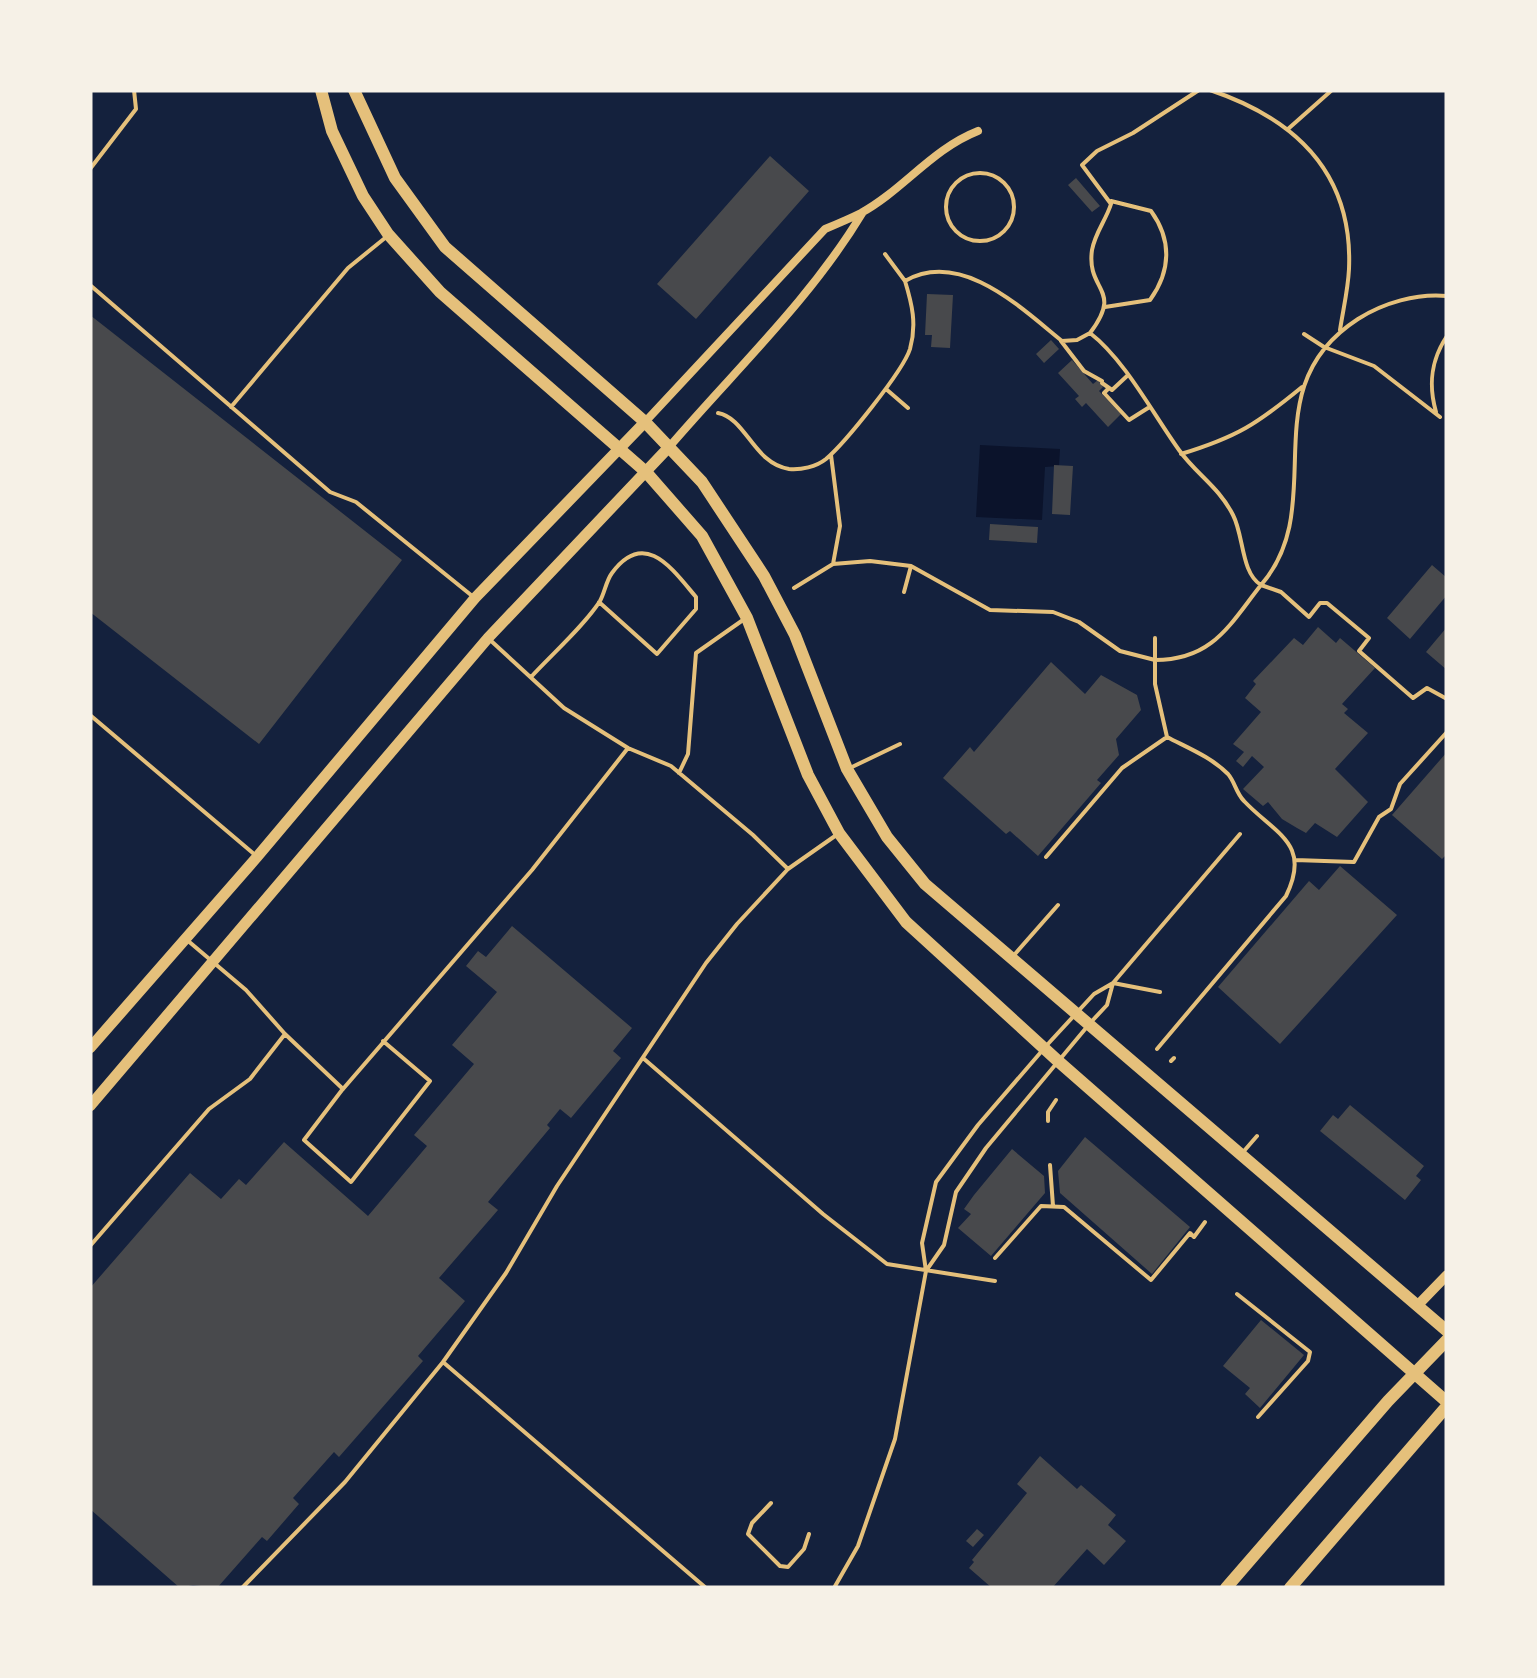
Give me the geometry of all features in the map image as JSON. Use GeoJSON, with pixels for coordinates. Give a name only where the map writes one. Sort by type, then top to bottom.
{"type":"FeatureCollection","features":[{"type":"Feature","properties":{"kind":"main road"},"geometry":{"type":"LineString","coordinates":[[321,90],[332,131],[363,196],[388,234],[440,292],[646,472],[702,536],[748,618],[808,775],[839,833],[906,922],[1058,1062],[1447,1404],[1290,1588]]}},
{"type":"Feature","properties":{"kind":"main road"},"geometry":{"type":"LineString","coordinates":[[354,90],[395,178],[445,246],[645,422],[702,482],[764,576],[795,635],[847,769],[887,836],[925,884],[1447,1332]]}},
{"type":"Feature","properties":{"kind":"main road"},"geometry":{"type":"LineString","coordinates":[[90,1048],[475,598],[645,422]]}},
{"type":"Feature","properties":{"kind":"main road"},"geometry":{"type":"LineString","coordinates":[[90,1106],[488,638],[670,446]]}},
{"type":"Feature","properties":{"kind":"main road"},"geometry":{"type":"LineString","coordinates":[[1226,1588],[1447,1340]]}},
{"type":"Feature","properties":{"kind":"street"},"geometry":{"type":"LineString","coordinates":[[645,422],[824,229],[863,212],[933,158],[978,131]]}},
{"type":"Feature","properties":{"kind":"street"},"geometry":{"type":"LineString","coordinates":[[670,446],[794,308],[838,253],[863,212]]}},
{"type":"Feature","properties":{"kind":"street"},"geometry":{"type":"LineString","coordinates":[[1416,1306],[1447,1275]]}},
{"type":"Feature","properties":{"kind":"lane"},"geometry":{"type":"LineString","coordinates":[[90,169],[136,109],[134,90]]}},
{"type":"Feature","properties":{"kind":"lane"},"geometry":{"type":"LineString","coordinates":[[989,175],[1000,180],[1013,199],[1010,222],[994,238],[964,238],[950,222],[946,212],[950,191],[966,176],[989,175]]}},
{"type":"Feature","properties":{"kind":"lane"},"geometry":{"type":"LineString","coordinates":[[231,408],[348,268],[388,234]]}},
{"type":"Feature","properties":{"kind":"lane"},"geometry":{"type":"LineString","coordinates":[[90,285],[330,492],[356,502],[475,598]]}},
{"type":"Feature","properties":{"kind":"lane"},"geometry":{"type":"LineString","coordinates":[[531,677],[599,602],[610,575],[634,554],[651,553],[668,564],[696,598],[696,609],[656,654],[599,602]]}},
{"type":"Feature","properties":{"kind":"lane"},"geometry":{"type":"LineString","coordinates":[[679,773],[688,754],[696,653],[748,618]]}},
{"type":"Feature","properties":{"kind":"lane"},"geometry":{"type":"LineString","coordinates":[[488,638],[564,708],[628,748],[671,766],[788,869]]}},
{"type":"Feature","properties":{"kind":"lane"},"geometry":{"type":"LineString","coordinates":[[90,715],[257,857]]}},
{"type":"Feature","properties":{"kind":"lane"},"geometry":{"type":"LineString","coordinates":[[847,769],[900,744]]}},
{"type":"Feature","properties":{"kind":"lane"},"geometry":{"type":"LineString","coordinates":[[383,1042],[430,1081],[351,1182],[304,1140],[343,1088],[532,870],[628,748]]}},
{"type":"Feature","properties":{"kind":"lane"},"geometry":{"type":"LineString","coordinates":[[242,1588],[345,1482],[444,1362],[716,950],[788,869],[839,833]]}},
{"type":"Feature","properties":{"kind":"lane"},"geometry":{"type":"LineString","coordinates":[[834,1588],[858,1546],[895,1439],[926,1271],[922,1243],[936,1182],[978,1125],[1044,1049],[1094,994],[1113,982],[1240,834]]}},
{"type":"Feature","properties":{"kind":"lane"},"geometry":{"type":"LineString","coordinates":[[1010,958],[1058,905]]}},
{"type":"Feature","properties":{"kind":"lane"},"geometry":{"type":"LineString","coordinates":[[184,938],[246,990],[285,1034],[343,1088]]}},
{"type":"Feature","properties":{"kind":"lane"},"geometry":{"type":"LineString","coordinates":[[926,1271],[944,1245],[956,1192],[986,1148],[1106,1005],[1113,982]]}},
{"type":"Feature","properties":{"kind":"lane"},"geometry":{"type":"LineString","coordinates":[[1113,982],[1160,992]]}},
{"type":"Feature","properties":{"kind":"lane"},"geometry":{"type":"LineString","coordinates":[[90,1246],[209,1109],[250,1079],[285,1034]]}},
{"type":"Feature","properties":{"kind":"lane"},"geometry":{"type":"LineString","coordinates":[[643,1058],[822,1214],[886,1264],[995,1281]]}},
{"type":"Feature","properties":{"kind":"lane"},"geometry":{"type":"LineString","coordinates":[[1241,1155],[1257,1136]]}},
{"type":"Feature","properties":{"kind":"lane"},"geometry":{"type":"LineString","coordinates":[[1236,1294],[1310,1352],[1308,1361],[1258,1417]]}},
{"type":"Feature","properties":{"kind":"lane"},"geometry":{"type":"LineString","coordinates":[[444,1362],[706,1588]]}},
{"type":"Feature","properties":{"kind":"lane"},"geometry":{"type":"LineString","coordinates":[[771,1503],[752,1522],[748,1534],[780,1566],[788,1566],[804,1549],[809,1534]]}},
{"type":"Feature","properties":{"kind":"path"},"geometry":{"type":"LineString","coordinates":[[1105,306],[1150,300],[1165,272],[1168,253],[1165,236],[1151,211],[1110,201],[1087,174],[1083,163],[1199,90]]}},
{"type":"Feature","properties":{"kind":"path"},"geometry":{"type":"LineString","coordinates":[[1210,90],[1239,101],[1302,138],[1321,164],[1344,217],[1349,272],[1340,330]]}},
{"type":"Feature","properties":{"kind":"path"},"geometry":{"type":"LineString","coordinates":[[1288,129],[1332,90]]}},
{"type":"Feature","properties":{"kind":"path"},"geometry":{"type":"LineString","coordinates":[[1060,340],[1077,340],[1090,334],[1104,314],[1092,257],[1110,201]]}},
{"type":"Feature","properties":{"kind":"path"},"geometry":{"type":"LineString","coordinates":[[718,414],[730,418],[758,451],[777,466],[808,467],[830,454],[904,364],[912,338],[912,302],[905,281],[885,254]]}},
{"type":"Feature","properties":{"kind":"path"},"geometry":{"type":"LineString","coordinates":[[905,281],[927,272],[956,274],[1011,300],[1060,340],[1084,371],[1108,389]]}},
{"type":"Feature","properties":{"kind":"path"},"geometry":{"type":"LineString","coordinates":[[794,588],[833,564],[870,561],[911,566],[990,610],[1054,612],[1079,622],[1120,651],[1155,660],[1194,653],[1238,619],[1278,556],[1294,498],[1296,412],[1324,347],[1340,330],[1389,304],[1447,296]]}},
{"type":"Feature","properties":{"kind":"path"},"geometry":{"type":"LineString","coordinates":[[1090,334],[1102,343],[1181,454],[1218,489],[1235,517],[1249,575],[1261,585],[1281,592],[1309,617],[1320,604],[1327,603],[1369,638],[1359,651],[1413,698],[1427,688],[1447,699]]}},
{"type":"Feature","properties":{"kind":"path"},"geometry":{"type":"LineString","coordinates":[[1304,334],[1324,347],[1374,366],[1440,417],[1433,402],[1431,379],[1435,357],[1447,336]]}},
{"type":"Feature","properties":{"kind":"path"},"geometry":{"type":"LineString","coordinates":[[1127,376],[1104,392],[1129,420],[1149,407]]}},
{"type":"Feature","properties":{"kind":"path"},"geometry":{"type":"LineString","coordinates":[[1181,454],[1236,436],[1305,384]]}},
{"type":"Feature","properties":{"kind":"path"},"geometry":{"type":"LineString","coordinates":[[886,389],[908,408]]}},
{"type":"Feature","properties":{"kind":"path"},"geometry":{"type":"LineString","coordinates":[[830,454],[840,526],[833,564]]}},
{"type":"Feature","properties":{"kind":"path"},"geometry":{"type":"LineString","coordinates":[[904,592],[911,566]]}},
{"type":"Feature","properties":{"kind":"path"},"geometry":{"type":"LineString","coordinates":[[1154,638],[1156,684]]}},
{"type":"Feature","properties":{"kind":"path"},"geometry":{"type":"LineString","coordinates":[[1296,860],[1354,862],[1379,816],[1391,809],[1400,784],[1447,732]]}},
{"type":"Feature","properties":{"kind":"path"},"geometry":{"type":"LineString","coordinates":[[1046,857],[1122,768],[1167,738]]}},
{"type":"Feature","properties":{"kind":"path"},"geometry":{"type":"LineString","coordinates":[[1048,1122],[1048,1112],[1056,1100]]}},
{"type":"Feature","properties":{"kind":"path"},"geometry":{"type":"LineString","coordinates":[[1050,1165],[1052,1206]]}},
{"type":"Feature","properties":{"kind":"path"},"geometry":{"type":"LineString","coordinates":[[995,1258],[1041,1206],[1064,1207],[1151,1280],[1190,1233],[1194,1237],[1205,1222]]}},
{"type":"Feature","properties":{"kind":"water"},"geometry":{"type":"Polygon","coordinates":[[[980,445],[1060,449],[1059,466],[1045,467],[1042,520],[976,517],[980,445]]]}},
{"type":"Feature","properties":{"kind":"building"},"geometry":{"type":"Polygon","coordinates":[[[770,156],[809,191],[696,319],[657,284],[770,156]]]}},
{"type":"Feature","properties":{"kind":"building"},"geometry":{"type":"Polygon","coordinates":[[[1076,178],[1100,206],[1092,212],[1068,185],[1076,178]]]}},
{"type":"Feature","properties":{"kind":"building"},"geometry":{"type":"Polygon","coordinates":[[[927,294],[953,295],[950,348],[931,347],[932,335],[925,335],[927,294]]]}},
{"type":"Feature","properties":{"kind":"building"},"geometry":{"type":"Polygon","coordinates":[[[90,315],[402,560],[259,744],[90,612],[90,315]]]}},
{"type":"Feature","properties":{"kind":"building"},"geometry":{"type":"Polygon","coordinates":[[[1051,340],[1059,349],[1044,363],[1036,354],[1051,340]]]}},
{"type":"Feature","properties":{"kind":"building"},"geometry":{"type":"Polygon","coordinates":[[[1072,360],[1093,384],[1098,380],[1103,387],[1099,391],[1121,414],[1108,427],[1086,403],[1082,407],[1075,399],[1079,396],[1058,373],[1072,360]]]}},
{"type":"Feature","properties":{"kind":"building"},"geometry":{"type":"Polygon","coordinates":[[[1054,465],[1073,466],[1070,515],[1052,514],[1054,465]]]}},
{"type":"Feature","properties":{"kind":"building"},"geometry":{"type":"Polygon","coordinates":[[[990,524],[1038,527],[1037,543],[989,540],[990,524]]]}},
{"type":"Feature","properties":{"kind":"building"},"geometry":{"type":"Polygon","coordinates":[[[1432,565],[1447,578],[1447,595],[1410,639],[1387,618],[1432,565]]]}},
{"type":"Feature","properties":{"kind":"building"},"geometry":{"type":"Polygon","coordinates":[[[1318,627],[1336,643],[1340,638],[1375,668],[1342,704],[1348,709],[1344,713],[1368,733],[1335,769],[1368,802],[1337,837],[1315,823],[1306,833],[1282,819],[1268,802],[1263,806],[1243,789],[1264,767],[1252,756],[1243,767],[1236,761],[1244,752],[1233,744],[1261,712],[1245,698],[1256,684],[1253,681],[1294,638],[1303,645],[1318,627]]]}},
{"type":"Feature","properties":{"kind":"building"},"geometry":{"type":"Polygon","coordinates":[[[1447,627],[1447,670],[1426,652],[1447,627]]]}},
{"type":"Feature","properties":{"kind":"building"},"geometry":{"type":"Polygon","coordinates":[[[1051,662],[1085,694],[1101,675],[1137,695],[1141,710],[1116,739],[1119,755],[1097,780],[1101,783],[1038,856],[1010,831],[1006,834],[943,778],[970,747],[974,752],[1051,662]]]}},
{"type":"Feature","properties":{"kind":"building"},"geometry":{"type":"Polygon","coordinates":[[[1447,752],[1447,854],[1442,859],[1392,815],[1447,752]]]}},
{"type":"Feature","properties":{"kind":"building"},"geometry":{"type":"Polygon","coordinates":[[[1340,866],[1397,915],[1280,1044],[1218,987],[1309,881],[1319,890],[1340,866]]]}},
{"type":"Feature","properties":{"kind":"building"},"geometry":{"type":"Polygon","coordinates":[[[512,926],[632,1028],[613,1051],[621,1058],[571,1118],[560,1109],[547,1125],[550,1128],[488,1202],[498,1210],[439,1278],[465,1301],[418,1356],[423,1361],[339,1457],[334,1452],[293,1498],[299,1504],[267,1541],[262,1537],[217,1588],[180,1588],[90,1509],[90,1288],[190,1173],[221,1199],[239,1179],[246,1185],[284,1142],[368,1216],[427,1146],[414,1135],[474,1064],[452,1045],[497,992],[466,966],[478,951],[486,957],[512,926]]]}},
{"type":"Feature","properties":{"kind":"building"},"geometry":{"type":"Polygon","coordinates":[[[1350,1105],[1424,1166],[1416,1176],[1421,1180],[1405,1200],[1320,1131],[1333,1115],[1338,1119],[1350,1105]]]}},
{"type":"Feature","properties":{"kind":"building"},"geometry":{"type":"Polygon","coordinates":[[[1085,1137],[1190,1227],[1152,1274],[1060,1193],[1058,1171],[1085,1137]]]}},
{"type":"Feature","properties":{"kind":"building"},"geometry":{"type":"Polygon","coordinates":[[[1012,1149],[1044,1176],[1045,1193],[991,1256],[958,1228],[971,1214],[964,1209],[1012,1149]]]}},
{"type":"Feature","properties":{"kind":"building"},"geometry":{"type":"Polygon","coordinates":[[[1261,1320],[1304,1355],[1260,1408],[1245,1394],[1250,1388],[1223,1366],[1261,1320]]]}},
{"type":"Feature","properties":{"kind":"building"},"geometry":{"type":"Polygon","coordinates":[[[1040,1456],[1077,1489],[1081,1485],[1116,1515],[1108,1525],[1126,1541],[1104,1565],[1087,1549],[1052,1588],[992,1588],[969,1568],[1027,1493],[1017,1484],[1040,1456]]]}},
{"type":"Feature","properties":{"kind":"building"},"geometry":{"type":"Polygon","coordinates":[[[977,1529],[984,1535],[973,1547],[966,1541],[977,1529]]]}}]}
